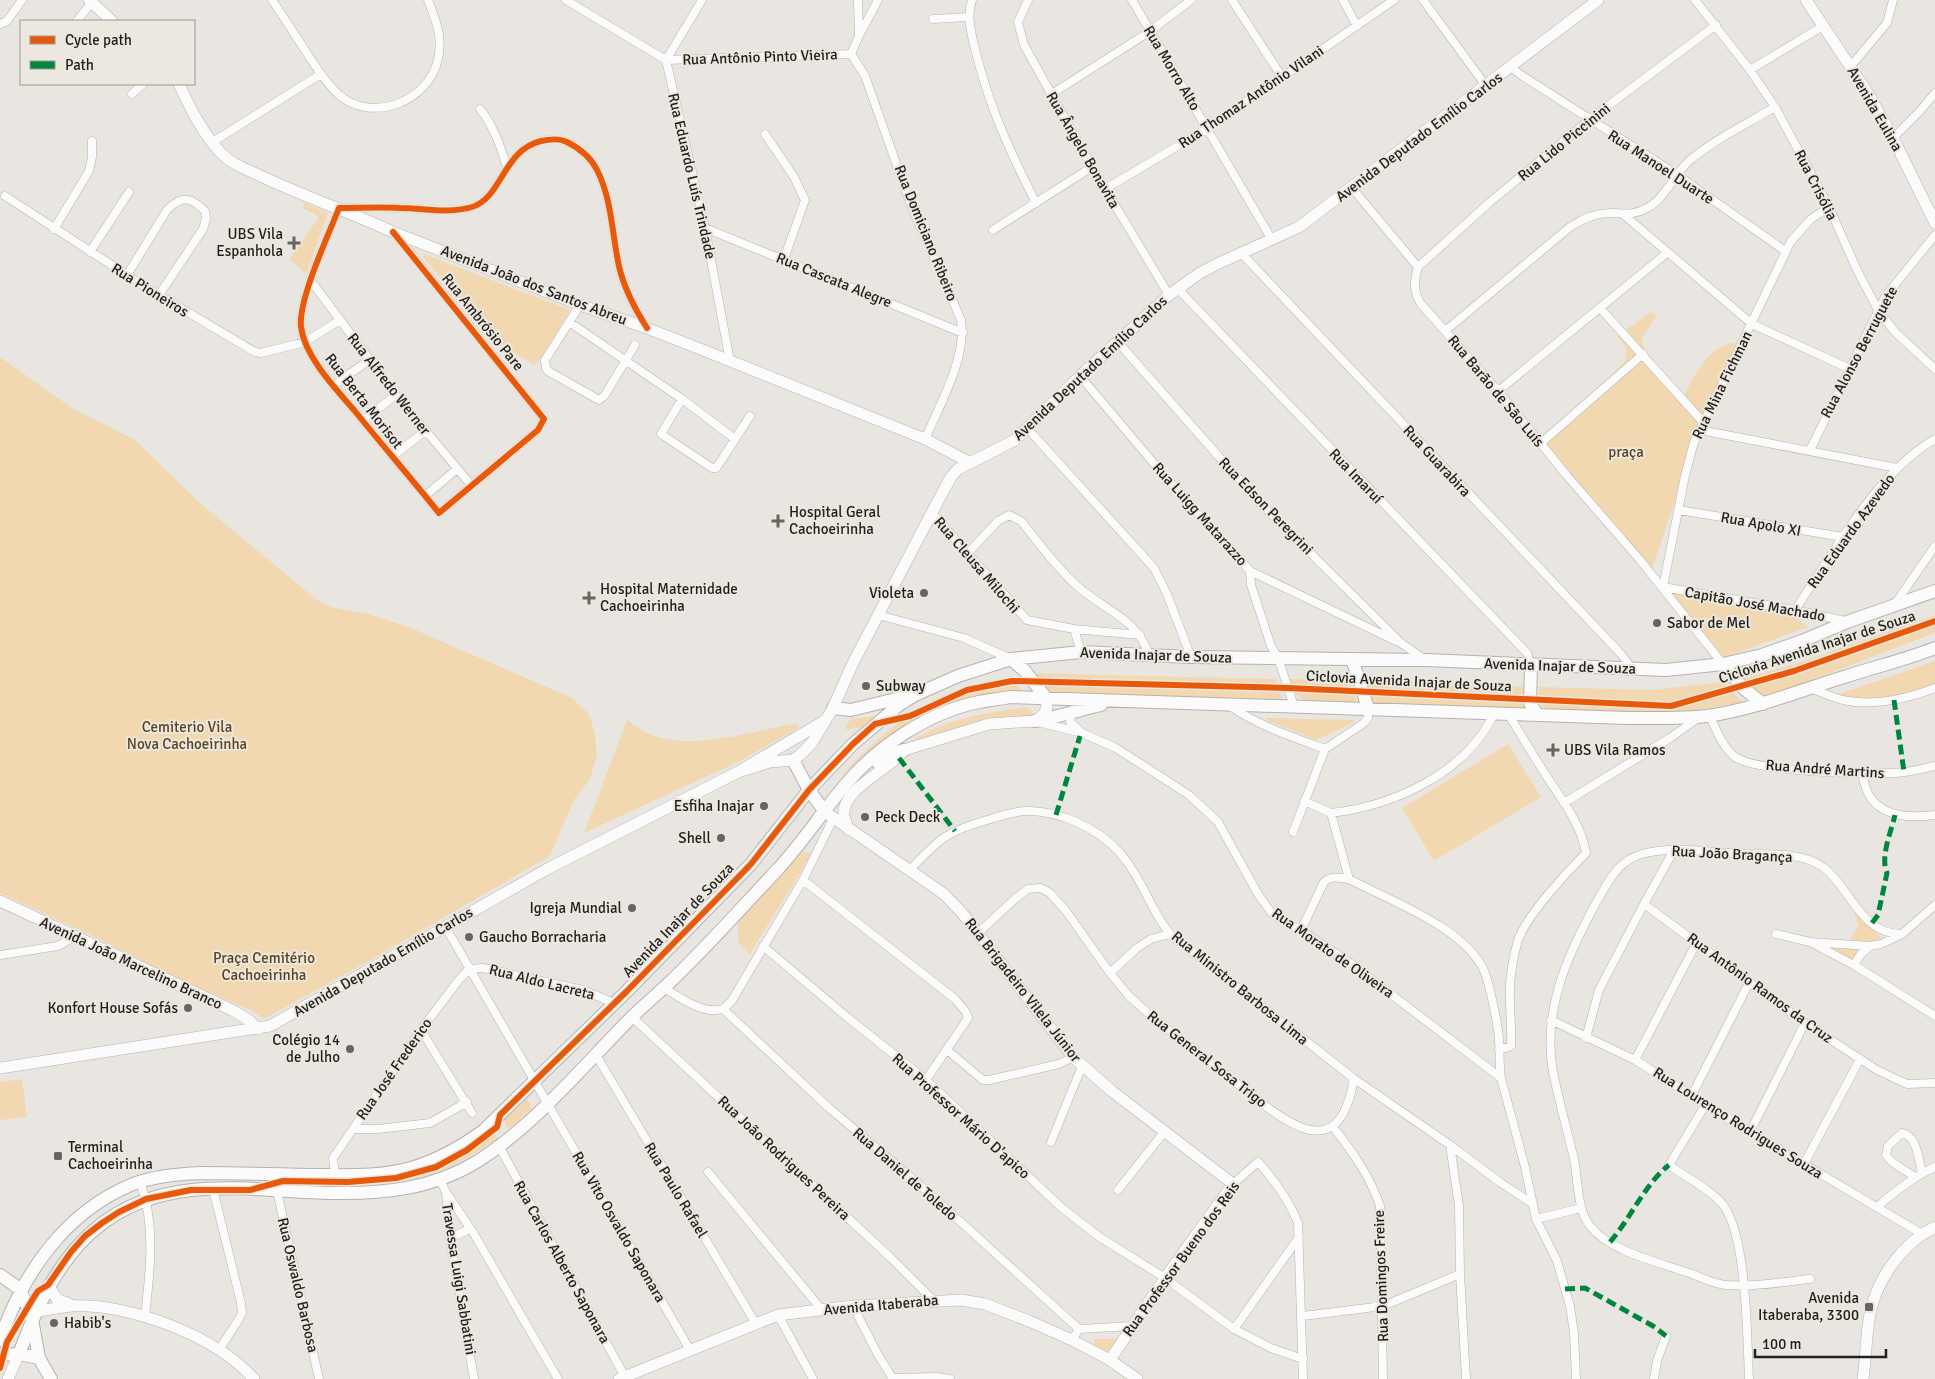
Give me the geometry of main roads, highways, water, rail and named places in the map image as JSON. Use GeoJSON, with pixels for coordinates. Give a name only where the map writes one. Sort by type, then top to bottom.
{"type":"FeatureCollection","features":[{"type":"Feature","properties":{"kind":"main road","name":"Avenida Deputado Emílio Carlos"},"geometry":{"type":"LineString","coordinates":[[738,772],[770,762],[793,760],[812,743],[830,713],[853,663],[951,477],[958,469],[969,462],[998,451],[1015,440],[1117,341],[1173,292],[1200,273],[1298,227],[1598,0]]}},
{"type":"Feature","properties":{"kind":"main road","name":"Avenida Eulina"},"geometry":{"type":"LineString","coordinates":[[1806,0],[1869,95],[1893,138],[1935,223]]}},
{"type":"Feature","properties":{"kind":"main road"},"geometry":{"type":"LineString","coordinates":[[86,2],[104,20]]}},
{"type":"Feature","properties":{"kind":"main road"},"geometry":{"type":"LineString","coordinates":[[86,2],[111,20]]}},
{"type":"Feature","properties":{"kind":"main road","name":"Avenida João dos Santos Abreu"},"geometry":{"type":"LineString","coordinates":[[179,85],[199,125],[221,153],[240,166],[292,191],[580,305],[648,328],[925,439],[969,462]]}},
{"type":"Feature","properties":{"kind":"main road","name":"Avenida João dos Santos Abreu"},"geometry":{"type":"LineString","coordinates":[[185,85],[214,144]]}},
{"type":"Feature","properties":{"kind":"main road","name":"Avenida Inajar de Souza"},"geometry":{"type":"LineString","coordinates":[[0,1340],[8,1315],[20,1289],[46,1252],[72,1222],[101,1201],[140,1182],[176,1174],[201,1173],[382,1174],[411,1168],[460,1147],[490,1126],[758,856],[809,790],[847,750],[899,705],[915,695],[958,676],[1011,659],[1081,652],[1191,657],[1426,660],[1666,670],[1723,664],[1762,655],[1894,604],[1935,591]]}},
{"type":"Feature","properties":{"kind":"main road"},"geometry":{"type":"LineString","coordinates":[[8,1379],[33,1316],[48,1286],[71,1252],[85,1236],[102,1223],[119,1212],[146,1199],[166,1194],[213,1188],[277,1192],[372,1194],[395,1191],[440,1180],[466,1168],[500,1145],[548,1103],[632,1017],[664,988],[829,816],[837,795],[866,764],[889,745],[946,712],[978,702],[1010,697],[1627,718],[1704,716],[1762,704],[1916,656],[1935,648]]}},
{"type":"Feature","properties":{"kind":"main road"},"geometry":{"type":"LineString","coordinates":[[1352,658],[1368,708]]}},
{"type":"Feature","properties":{"kind":"main road"},"geometry":{"type":"LineString","coordinates":[[1011,659],[1036,684],[1046,698],[1047,703],[1044,714],[1035,721]]}},
{"type":"Feature","properties":{"kind":"main road"},"geometry":{"type":"LineString","coordinates":[[1723,664],[1742,687],[1762,704]]}},
{"type":"Feature","properties":{"kind":"main road"},"geometry":{"type":"LineString","coordinates":[[1531,665],[1531,714]]}},
{"type":"Feature","properties":{"kind":"main road"},"geometry":{"type":"LineString","coordinates":[[830,713],[915,695]]}},
{"type":"Feature","properties":{"kind":"main road"},"geometry":{"type":"LineString","coordinates":[[1035,721],[1056,718],[1108,701]]}},
{"type":"Feature","properties":{"kind":"main road","name":"Avenida Deputado Emílio Carlos"},"geometry":{"type":"LineString","coordinates":[[0,1068],[270,1026],[549,868],[738,772],[830,713]]}},
{"type":"Feature","properties":{"kind":"main road","name":"Rua Morato de Oliveira"},"geometry":{"type":"LineString","coordinates":[[849,830],[844,814],[845,807],[854,792],[899,758],[904,750],[989,724],[1035,721]]}},
{"type":"Feature","properties":{"kind":"main road"},"geometry":{"type":"LineString","coordinates":[[837,795],[890,754],[904,750]]}},
{"type":"Feature","properties":{"kind":"main road"},"geometry":{"type":"LineString","coordinates":[[793,760],[809,790],[829,816]]}},
{"type":"Feature","properties":{"kind":"main road","name":"Rua Brigadeiro Vilela Júnior"},"geometry":{"type":"LineString","coordinates":[[829,816],[944,894],[963,914],[1073,1057],[1113,1092],[1233,1184]]}},
{"type":"Feature","properties":{"kind":"main road","name":"Avenida João Marcelino Branco"},"geometry":{"type":"LineString","coordinates":[[0,901],[234,1010],[258,1029]]}},
{"type":"Feature","properties":{"kind":"main road"},"geometry":{"type":"LineString","coordinates":[[490,1126],[497,1127],[502,1131],[504,1138],[500,1145]]}},
{"type":"Feature","properties":{"kind":"main road","name":"Rua Professor Bueno dos Reis"},"geometry":{"type":"LineString","coordinates":[[1110,1360],[1165,1278],[1233,1184]]}},
{"type":"Feature","properties":{"kind":"main road"},"geometry":{"type":"LineString","coordinates":[[1863,1379],[1870,1313],[1877,1290],[1898,1256],[1922,1234],[1935,1227]]}},
{"type":"Feature","properties":{"kind":"main road"},"geometry":{"type":"LineString","coordinates":[[0,1275],[20,1289],[33,1316],[40,1358],[51,1379]]}},
{"type":"Feature","properties":{"kind":"main road"},"geometry":{"type":"LineString","coordinates":[[48,1286],[57,1299],[74,1306],[145,1316],[169,1324],[219,1350],[247,1371],[254,1379]]}},
{"type":"Feature","properties":{"kind":"main road","name":"Avenida Itaberaba"},"geometry":{"type":"LineString","coordinates":[[622,1378],[778,1315],[853,1306],[961,1300],[985,1304],[1006,1311],[1072,1340],[1110,1360],[1137,1379]]}},
{"type":"Feature","properties":{"kind":"main road"},"geometry":{"type":"LineString","coordinates":[[33,1316],[74,1306]]}},
{"type":"Feature","properties":{"kind":"main road"},"geometry":{"type":"LineString","coordinates":[[0,1355],[18,1354],[40,1358]]}},
{"type":"Feature","properties":{"kind":"place","name":"UBS Vila Espanhola"},"geometry":{"type":"Point","coordinates":[294,243]}},
{"type":"Feature","properties":{"kind":"place","name":"Hospital Geral Cachoeirinha"},"geometry":{"type":"Point","coordinates":[778,521]}},
{"type":"Feature","properties":{"kind":"place","name":"Violeta"},"geometry":{"type":"Point","coordinates":[924,593]}},
{"type":"Feature","properties":{"kind":"place","name":"Hospital Maternidade Cachoeirinha"},"geometry":{"type":"Point","coordinates":[589,598]}},
{"type":"Feature","properties":{"kind":"place","name":"Sabor de Mel"},"geometry":{"type":"Point","coordinates":[1657,623]}},
{"type":"Feature","properties":{"kind":"place","name":"Subway"},"geometry":{"type":"Point","coordinates":[866,686]}},
{"type":"Feature","properties":{"kind":"place","name":"UBS Vila Ramos"},"geometry":{"type":"Point","coordinates":[1553,750]}},
{"type":"Feature","properties":{"kind":"place","name":"Esfiha Inajar"},"geometry":{"type":"Point","coordinates":[764,806]}},
{"type":"Feature","properties":{"kind":"place","name":"Peck Deck"},"geometry":{"type":"Point","coordinates":[865,817]}},
{"type":"Feature","properties":{"kind":"place","name":"Shell"},"geometry":{"type":"Point","coordinates":[721,838]}},
{"type":"Feature","properties":{"kind":"place","name":"Igreja Mundial"},"geometry":{"type":"Point","coordinates":[632,908]}},
{"type":"Feature","properties":{"kind":"place","name":"Gaucho Borracharia"},"geometry":{"type":"Point","coordinates":[469,937]}},
{"type":"Feature","properties":{"kind":"place","name":"Konfort House Sofás"},"geometry":{"type":"Point","coordinates":[188,1008]}},
{"type":"Feature","properties":{"kind":"place","name":"Colégio 14 de Julho"},"geometry":{"type":"Point","coordinates":[350,1049]}},
{"type":"Feature","properties":{"kind":"place","name":"Terminal Cachoeirinha"},"geometry":{"type":"Point","coordinates":[58,1156]}},
{"type":"Feature","properties":{"kind":"place","name":"Avenida Itaberaba, 3300"},"geometry":{"type":"Point","coordinates":[1869,1307]}},
{"type":"Feature","properties":{"kind":"place","name":"Habib's"},"geometry":{"type":"Point","coordinates":[54,1323]}},
{"type":"Feature","properties":{"kind":"park label","name":"praça"},"geometry":{"type":"Point","coordinates":[1626,452]}},
{"type":"Feature","properties":{"kind":"park label","name":"Cemiterio Vila Nova Cachoeirinha"},"geometry":{"type":"Point","coordinates":[187,736]}},
{"type":"Feature","properties":{"kind":"park label","name":"Praça Cemitério Cachoeirinha"},"geometry":{"type":"Point","coordinates":[264,966]}}]}
